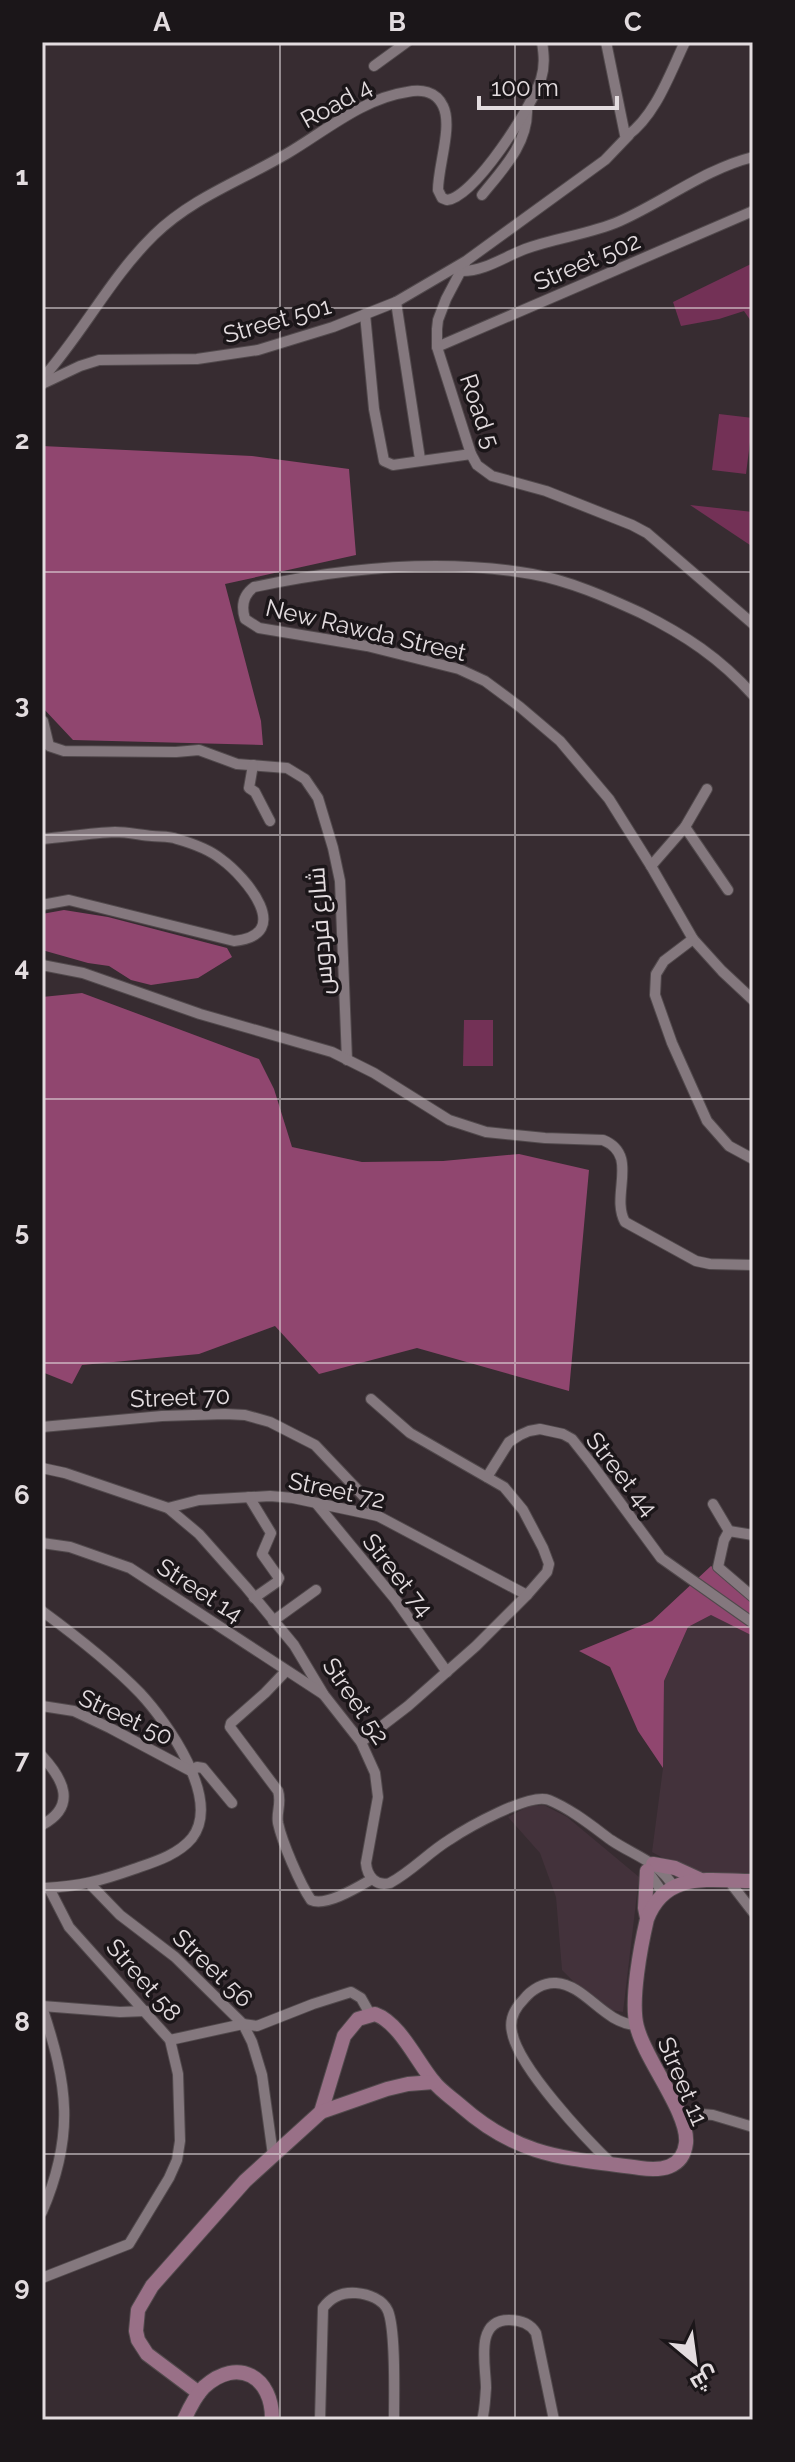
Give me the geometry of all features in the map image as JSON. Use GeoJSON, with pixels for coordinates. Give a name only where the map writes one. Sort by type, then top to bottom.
{"type":"FeatureCollection","features":[{"type":"Feature","properties":{"kind":"street"},"geometry":{"type":"LineString","coordinates":[[374,66],[407,42]]}},
{"type":"Feature","properties":{"kind":"street","name":"Road 4"},"geometry":{"type":"LineString","coordinates":[[42,382],[131,260],[166,224],[196,201],[255,172],[370,104],[421,90],[432,93],[444,106],[447,119],[438,190],[442,198],[454,200],[509,138],[527,108],[544,66],[542,42]]}},
{"type":"Feature","properties":{"kind":"street"},"geometry":{"type":"LineString","coordinates":[[606,42],[625,135],[629,135],[656,100],[685,42]]}},
{"type":"Feature","properties":{"kind":"street"},"geometry":{"type":"LineString","coordinates":[[482,195],[517,150],[527,127],[527,108]]}},
{"type":"Feature","properties":{"kind":"street","name":"Road 5"},"geometry":{"type":"LineString","coordinates":[[629,135],[605,160],[464,266],[438,320],[437,347],[477,465],[492,476],[546,491],[647,533],[753,624]]}},
{"type":"Feature","properties":{"kind":"street","name":"Street 502"},"geometry":{"type":"LineString","coordinates":[[464,266],[485,268],[526,249],[592,232],[622,220],[722,167],[753,157]]}},
{"type":"Feature","properties":{"kind":"street","name":"Street 502"},"geometry":{"type":"LineString","coordinates":[[437,347],[753,211]]}},
{"type":"Feature","properties":{"kind":"street","name":"Street 501"},"geometry":{"type":"LineString","coordinates":[[42,382],[99,360],[197,359],[288,342],[396,302],[464,266]]}},
{"type":"Feature","properties":{"kind":"street"},"geometry":{"type":"LineString","coordinates":[[396,302],[420,459]]}},
{"type":"Feature","properties":{"kind":"street"},"geometry":{"type":"LineString","coordinates":[[365,314],[370,377],[382,458],[386,464],[471,454]]}},
{"type":"Feature","properties":{"kind":"street","name":"New Rawda Street"},"geometry":{"type":"LineString","coordinates":[[753,695],[697,644],[666,626],[599,594],[535,574],[474,567],[396,566],[254,587],[244,599],[245,619],[259,628],[367,646],[459,669],[485,681],[520,707],[560,741],[609,799],[693,939],[753,1000]]}},
{"type":"Feature","properties":{"kind":"street","name":"شارع فردوس"},"geometry":{"type":"LineString","coordinates":[[43,721],[49,746],[64,751],[199,750],[237,764],[287,768],[305,779],[318,798],[340,881],[347,1060]]}},
{"type":"Feature","properties":{"kind":"street"},"geometry":{"type":"LineString","coordinates":[[253,765],[249,788],[255,792],[270,821]]}},
{"type":"Feature","properties":{"kind":"street"},"geometry":{"type":"LineString","coordinates":[[651,866],[685,827],[707,789]]}},
{"type":"Feature","properties":{"kind":"street"},"geometry":{"type":"LineString","coordinates":[[685,827],[728,890]]}},
{"type":"Feature","properties":{"kind":"street"},"geometry":{"type":"LineString","coordinates":[[42,839],[116,832],[175,838],[218,856],[242,875],[254,890],[262,910],[263,923],[257,934],[234,941],[69,900],[42,905]]}},
{"type":"Feature","properties":{"kind":"street"},"geometry":{"type":"LineString","coordinates":[[693,939],[664,961],[656,974],[655,995],[672,1043],[707,1121],[729,1146],[753,1159]]}},
{"type":"Feature","properties":{"kind":"street"},"geometry":{"type":"LineString","coordinates":[[42,965],[83,973],[200,1014],[332,1052],[374,1073],[449,1120],[486,1132],[612,1143],[618,1149],[624,1166],[619,1207],[625,1222],[696,1261],[753,1265]]}},
{"type":"Feature","properties":{"kind":"street"},"geometry":{"type":"LineString","coordinates":[[332,1052],[347,1038]]}},
{"type":"Feature","properties":{"kind":"street"},"geometry":{"type":"LineString","coordinates":[[361,1742],[447,1672],[527,1595],[547,1572],[549,1564],[515,1498],[504,1487],[410,1433],[371,1399]]}},
{"type":"Feature","properties":{"kind":"street","name":"Street 70"},"geometry":{"type":"LineString","coordinates":[[42,1427],[162,1416],[225,1414],[258,1418],[290,1430],[315,1445],[371,1504],[378,1516]]}},
{"type":"Feature","properties":{"kind":"street","name":"Street 44"},"geometry":{"type":"LineString","coordinates":[[487,1477],[509,1442],[520,1435],[540,1429],[563,1434],[572,1439],[591,1463],[661,1558],[753,1623]]}},
{"type":"Feature","properties":{"kind":"street","name":"Street 52"},"geometry":{"type":"LineString","coordinates":[[42,1468],[168,1508],[199,1534],[294,1645],[324,1695],[361,1742],[375,1773],[378,1797],[366,1863],[372,1879]]}},
{"type":"Feature","properties":{"kind":"street"},"geometry":{"type":"LineString","coordinates":[[249,1497],[270,1530],[271,1538],[262,1554],[279,1578],[254,1598]]}},
{"type":"Feature","properties":{"kind":"street","name":"Street 72"},"geometry":{"type":"LineString","coordinates":[[168,1508],[199,1500],[293,1498],[378,1516],[527,1595]]}},
{"type":"Feature","properties":{"kind":"street","name":"Street 74"},"geometry":{"type":"LineString","coordinates":[[316,1503],[395,1599],[447,1672]]}},
{"type":"Feature","properties":{"kind":"street"},"geometry":{"type":"LineString","coordinates":[[713,1504],[729,1531],[753,1535]]}},
{"type":"Feature","properties":{"kind":"street"},"geometry":{"type":"LineString","coordinates":[[729,1531],[718,1567],[753,1597]]}},
{"type":"Feature","properties":{"kind":"street","name":"Street 14"},"geometry":{"type":"LineString","coordinates":[[42,1543],[70,1547],[130,1568],[324,1695]]}},
{"type":"Feature","properties":{"kind":"street"},"geometry":{"type":"LineString","coordinates":[[273,1621],[316,1590]]}},
{"type":"Feature","properties":{"kind":"street"},"geometry":{"type":"LineString","coordinates":[[42,1611],[140,1693],[168,1730],[191,1771]]}},
{"type":"Feature","properties":{"kind":"street"},"geometry":{"type":"LineString","coordinates":[[286,1671],[230,1727],[278,1791],[281,1804],[278,1824],[313,1902],[349,1893],[372,1879],[382,1884],[390,1883],[449,1839],[516,1804],[540,1798],[569,1810],[648,1865],[668,1890],[683,1882],[753,1881]]}},
{"type":"Feature","properties":{"kind":"street","name":"Street 50"},"geometry":{"type":"LineString","coordinates":[[42,1706],[74,1711],[191,1771],[197,1767],[203,1768],[232,1803]]}},
{"type":"Feature","properties":{"kind":"street"},"geometry":{"type":"LineString","coordinates":[[42,1756],[62,1785],[65,1799],[61,1811],[42,1825]]}},
{"type":"Feature","properties":{"kind":"street","name":"Street 58"},"geometry":{"type":"LineString","coordinates":[[42,2278],[129,2244],[169,2178],[177,2160],[180,2141],[178,2074],[170,2040],[69,1927],[45,1888],[90,1884],[154,1862],[190,1840],[202,1815],[199,1791],[191,1771]]}},
{"type":"Feature","properties":{"kind":"street"},"geometry":{"type":"LineString","coordinates":[[648,1865],[675,1868],[703,1880]]}},
{"type":"Feature","properties":{"kind":"street"},"geometry":{"type":"LineString","coordinates":[[647,1919],[648,1865]]}},
{"type":"Feature","properties":{"kind":"street"},"geometry":{"type":"LineString","coordinates":[[729,1881],[753,1912]]}},
{"type":"Feature","properties":{"kind":"street","name":"Street 56"},"geometry":{"type":"LineString","coordinates":[[90,1884],[120,1915],[175,1957],[243,2024],[262,2075],[273,2155]]}},
{"type":"Feature","properties":{"kind":"street","name":"Street 11"},"geometry":{"type":"LineString","coordinates":[[370,2014],[379,2015],[387,2021],[434,2082],[472,2116],[497,2133],[559,2157],[586,2163],[657,2170],[676,2163],[686,2144],[678,2112],[648,2056],[636,2025],[636,1996],[647,1919],[656,1901],[668,1890]]}},
{"type":"Feature","properties":{"kind":"street"},"geometry":{"type":"LineString","coordinates":[[612,2164],[579,2131],[529,2067],[514,2040],[512,2015],[530,1992],[554,1982],[566,1985],[623,2024],[636,2025]]}},
{"type":"Feature","properties":{"kind":"street"},"geometry":{"type":"LineString","coordinates":[[170,2040],[243,2024],[257,2026],[351,1992],[361,1998],[370,2014],[358,2019],[344,2036],[321,2112]]}},
{"type":"Feature","properties":{"kind":"street"},"geometry":{"type":"LineString","coordinates":[[42,2212],[58,2170],[65,2122],[64,2088],[57,2051],[42,2007],[146,2011]]}},
{"type":"Feature","properties":{"kind":"street"},"geometry":{"type":"LineString","coordinates":[[199,2393],[142,2348],[136,2331],[138,2310],[152,2286],[245,2181],[321,2112],[398,2087],[434,2082]]}},
{"type":"Feature","properties":{"kind":"street"},"geometry":{"type":"LineString","coordinates":[[678,2112],[713,2115],[753,2127]]}},
{"type":"Feature","properties":{"kind":"street"},"geometry":{"type":"LineString","coordinates":[[320,2420],[323,2308],[339,2295],[358,2293],[376,2298],[388,2312],[394,2420]]}},
{"type":"Feature","properties":{"kind":"street"},"geometry":{"type":"LineString","coordinates":[[482,2420],[486,2389],[484,2343],[492,2327],[506,2320],[527,2323],[536,2333],[554,2420]]}},
{"type":"Feature","properties":{"kind":"street"},"geometry":{"type":"LineString","coordinates":[[184,2420],[199,2393],[217,2378],[245,2373],[265,2386],[270,2398],[272,2420]]}},
{"type":"Feature","properties":{"kind":"shaded area"},"geometry":{"type":"Polygon","coordinates":[[[753,263],[753,324],[744,311],[681,326],[673,302],[753,263]]]}},
{"type":"Feature","properties":{"kind":"shaded area"},"geometry":{"type":"Polygon","coordinates":[[[719,414],[753,418],[746,474],[712,470],[719,414]]]}},
{"type":"Feature","properties":{"kind":"shaded area"},"geometry":{"type":"Polygon","coordinates":[[[42,446],[252,456],[349,469],[356,555],[225,584],[261,721],[263,745],[73,740],[42,707],[42,446]]]}},
{"type":"Feature","properties":{"kind":"shaded area"},"geometry":{"type":"Polygon","coordinates":[[[690,505],[753,512],[753,547],[690,505]]]}},
{"type":"Feature","properties":{"kind":"shaded area"},"geometry":{"type":"Polygon","coordinates":[[[64,910],[108,917],[227,948],[232,957],[198,978],[151,985],[131,980],[109,966],[42,950],[42,914],[64,910]]]}},
{"type":"Feature","properties":{"kind":"shaded area"},"geometry":{"type":"Polygon","coordinates":[[[82,993],[259,1059],[274,1089],[292,1147],[362,1162],[443,1161],[519,1154],[589,1170],[569,1391],[417,1348],[319,1374],[275,1326],[199,1354],[82,1365],[72,1384],[42,1372],[42,997],[82,993]]]}},
{"type":"Feature","properties":{"kind":"shaded area"},"geometry":{"type":"Polygon","coordinates":[[[464,1020],[493,1020],[493,1066],[463,1066],[464,1020]]]}},
{"type":"Feature","properties":{"kind":"shaded area"},"geometry":{"type":"Polygon","coordinates":[[[711,1566],[753,1598],[753,1636],[711,1615],[688,1627],[664,1681],[663,1768],[638,1731],[610,1667],[579,1651],[652,1621],[711,1566]]]}},
{"type":"Feature","properties":{"kind":"shaded area"},"geometry":{"type":"Polygon","coordinates":[[[711,1615],[753,1636],[753,1881],[703,1880],[652,1852],[663,1768],[664,1681],[688,1627],[711,1615]]]}},
{"type":"Feature","properties":{"kind":"shaded area"},"geometry":{"type":"Polygon","coordinates":[[[544,1805],[567,1817],[639,1877],[623,2012],[600,2008],[562,1970],[556,1897],[540,1853],[508,1817],[529,1806],[544,1805]]]}}]}
